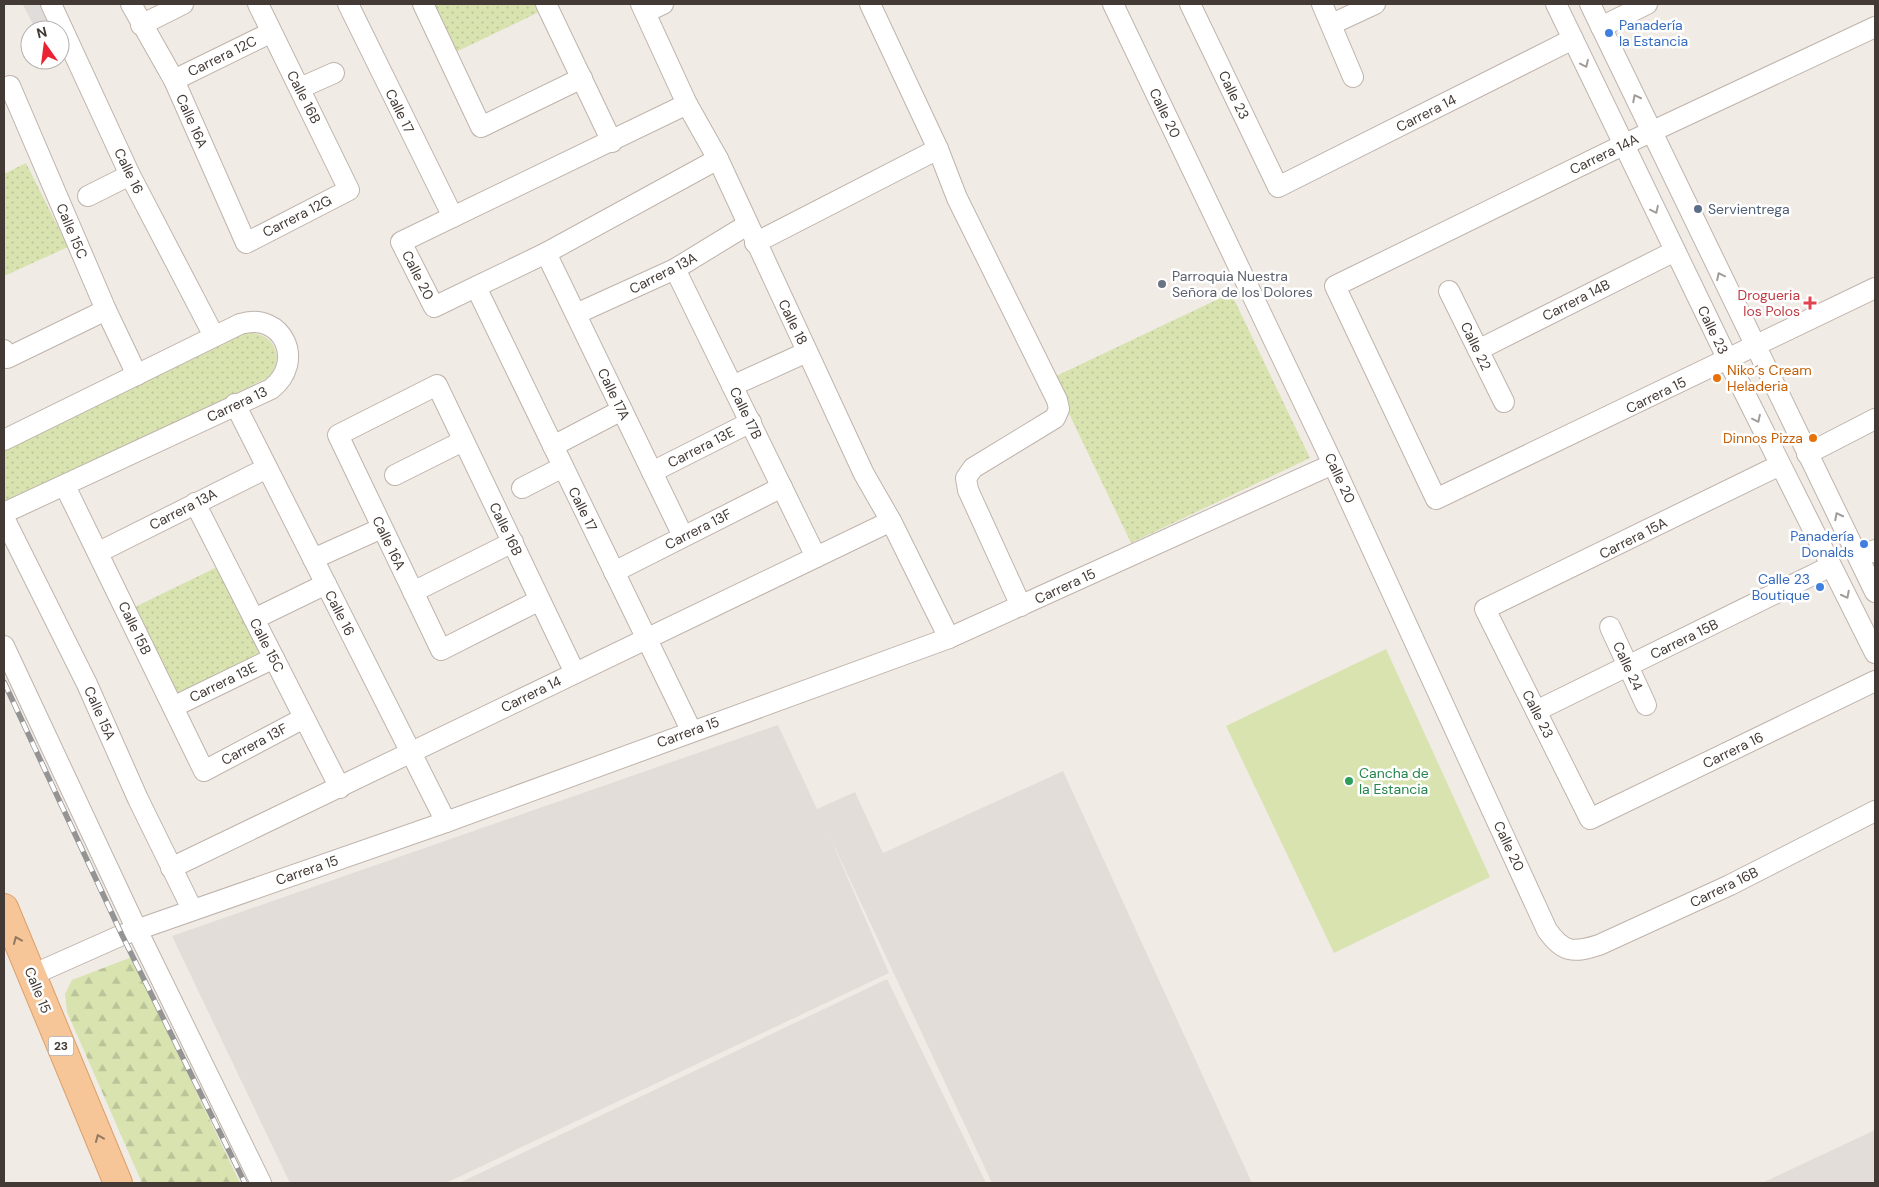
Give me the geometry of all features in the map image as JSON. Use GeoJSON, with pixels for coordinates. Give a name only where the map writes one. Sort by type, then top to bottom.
{"type":"FeatureCollection","features":[{"type":"Feature","properties":{"kind":"main road","name":"Calle 15"},"geometry":{"type":"LineString","coordinates":[[4,908],[118,1183]]}},
{"type":"Feature","properties":{"kind":"street","name":"Calle 16"},"geometry":{"type":"LineString","coordinates":[[51,4],[130,175],[214,336]]}},
{"type":"Feature","properties":{"kind":"street","name":"Calle 16A"},"geometry":{"type":"LineString","coordinates":[[131,4],[141,25],[174,80],[246,243]]}},
{"type":"Feature","properties":{"kind":"street"},"geometry":{"type":"LineString","coordinates":[[141,25],[184,4]]}},
{"type":"Feature","properties":{"kind":"street","name":"Calle 16B"},"geometry":{"type":"LineString","coordinates":[[258,4],[270,33],[300,88],[349,190]]}},
{"type":"Feature","properties":{"kind":"street","name":"Calle 17"},"geometry":{"type":"LineString","coordinates":[[348,4],[453,217]]}},
{"type":"Feature","properties":{"kind":"street"},"geometry":{"type":"LineString","coordinates":[[423,4],[481,127],[582,78]]}},
{"type":"Feature","properties":{"kind":"street"},"geometry":{"type":"LineString","coordinates":[[546,4],[612,142]]}},
{"type":"Feature","properties":{"kind":"street"},"geometry":{"type":"LineString","coordinates":[[870,4],[938,150],[957,198],[1049,382],[1059,409],[1055,418],[973,468],[966,478],[968,490],[1021,606]]}},
{"type":"Feature","properties":{"kind":"street","name":"Calle 20"},"geometry":{"type":"LineString","coordinates":[[1113,4],[1333,464],[1547,930],[1557,944],[1568,949]]}},
{"type":"Feature","properties":{"kind":"street","name":"Calle 23"},"geometry":{"type":"LineString","coordinates":[[1190,4],[1278,187]]}},
{"type":"Feature","properties":{"kind":"street"},"geometry":{"type":"LineString","coordinates":[[1322,4],[1353,77]]}},
{"type":"Feature","properties":{"kind":"street"},"geometry":{"type":"LineString","coordinates":[[1332,24],[1375,4]]}},
{"type":"Feature","properties":{"kind":"street","name":"Calle 23"},"geometry":{"type":"LineString","coordinates":[[1556,4],[1728,360],[1875,653]]}},
{"type":"Feature","properties":{"kind":"street"},"geometry":{"type":"LineString","coordinates":[[1590,4],[1653,131],[1807,454],[1867,554],[1875,592]]}},
{"type":"Feature","properties":{"kind":"street"},"geometry":{"type":"LineString","coordinates":[[1601,27],[1647,4]]}},
{"type":"Feature","properties":{"kind":"street","name":"Calle 18"},"geometry":{"type":"LineString","coordinates":[[650,6],[687,104],[718,159],[751,234],[864,474],[891,521],[949,638]]}},
{"type":"Feature","properties":{"kind":"street","name":"Carrera 14A"},"geometry":{"type":"LineString","coordinates":[[1436,499],[1335,286],[1623,145],[1875,27]]}},
{"type":"Feature","properties":{"kind":"street","name":"Carrera 12C"},"geometry":{"type":"LineString","coordinates":[[174,80],[270,33]]}},
{"type":"Feature","properties":{"kind":"street","name":"Carrera 14"},"geometry":{"type":"LineString","coordinates":[[1278,187],[1573,39]]}},
{"type":"Feature","properties":{"kind":"street"},"geometry":{"type":"LineString","coordinates":[[300,88],[334,73]]}},
{"type":"Feature","properties":{"kind":"street","name":"Calle 15C"},"geometry":{"type":"LineString","coordinates":[[7,88],[137,375]]}},
{"type":"Feature","properties":{"kind":"street","name":"Calle 20"},"geometry":{"type":"LineString","coordinates":[[687,104],[612,142],[401,242],[434,307],[546,252],[718,159]]}},
{"type":"Feature","properties":{"kind":"street"},"geometry":{"type":"LineString","coordinates":[[751,234],[938,150]]}},
{"type":"Feature","properties":{"kind":"street"},"geometry":{"type":"LineString","coordinates":[[88,196],[130,175]]}},
{"type":"Feature","properties":{"kind":"street","name":"Carrera 12G"},"geometry":{"type":"LineString","coordinates":[[246,243],[349,190]]}},
{"type":"Feature","properties":{"kind":"street","name":"Carrera 13A"},"geometry":{"type":"LineString","coordinates":[[576,314],[751,234]]}},
{"type":"Feature","properties":{"kind":"street","name":"Carrera 14B"},"geometry":{"type":"LineString","coordinates":[[1478,350],[1675,251]]}},
{"type":"Feature","properties":{"kind":"street","name":"Calle 17A"},"geometry":{"type":"LineString","coordinates":[[546,252],[682,536]]}},
{"type":"Feature","properties":{"kind":"street","name":"Calle 17B"},"geometry":{"type":"LineString","coordinates":[[675,269],[816,556]]}},
{"type":"Feature","properties":{"kind":"street","name":"Calle 17"},"geometry":{"type":"LineString","coordinates":[[476,287],[691,730]]}},
{"type":"Feature","properties":{"kind":"street","name":"Carrera 15"},"geometry":{"type":"LineString","coordinates":[[1436,499],[1875,288]]}},
{"type":"Feature","properties":{"kind":"street","name":"Calle 22"},"geometry":{"type":"LineString","coordinates":[[1449,291],[1504,402]]}},
{"type":"Feature","properties":{"kind":"street"},"geometry":{"type":"LineString","coordinates":[[6,354],[106,310]]}},
{"type":"Feature","properties":{"kind":"street","name":"Carrera 13"},"geometry":{"type":"LineString","coordinates":[[4,440],[240,324],[259,322],[276,330],[288,349],[286,372],[277,384],[65,486],[4,513]]}},
{"type":"Feature","properties":{"kind":"street"},"geometry":{"type":"LineString","coordinates":[[732,386],[807,352]]}},
{"type":"Feature","properties":{"kind":"street","name":"Calle 16A"},"geometry":{"type":"LineString","coordinates":[[437,385],[338,436],[382,528],[441,650],[540,600]]}},
{"type":"Feature","properties":{"kind":"street","name":"Calle 16B"},"geometry":{"type":"LineString","coordinates":[[437,385],[575,673]]}},
{"type":"Feature","properties":{"kind":"street","name":"Calle 16"},"geometry":{"type":"LineString","coordinates":[[235,404],[446,822]]}},
{"type":"Feature","properties":{"kind":"street"},"geometry":{"type":"LineString","coordinates":[[553,446],[622,410]]}},
{"type":"Feature","properties":{"kind":"street"},"geometry":{"type":"LineString","coordinates":[[1807,454],[1875,419]]}},
{"type":"Feature","properties":{"kind":"street","name":"Carrera 13E"},"geometry":{"type":"LineString","coordinates":[[652,472],[750,422]]}},
{"type":"Feature","properties":{"kind":"street"},"geometry":{"type":"LineString","coordinates":[[395,475],[464,440]]}},
{"type":"Feature","properties":{"kind":"street","name":"Carrera 15"},"geometry":{"type":"LineString","coordinates":[[32,976],[137,930],[192,909],[446,822],[691,730],[949,638],[1333,464]]}},
{"type":"Feature","properties":{"kind":"street","name":"Carrera 15A"},"geometry":{"type":"LineString","coordinates":[[1485,609],[1780,465]]}},
{"type":"Feature","properties":{"kind":"street"},"geometry":{"type":"LineString","coordinates":[[522,488],[563,466]]}},
{"type":"Feature","properties":{"kind":"street","name":"Carrera 13A"},"geometry":{"type":"LineString","coordinates":[[99,552],[267,468]]}},
{"type":"Feature","properties":{"kind":"street","name":"Calle 15B"},"geometry":{"type":"LineString","coordinates":[[65,486],[99,552],[204,771]]}},
{"type":"Feature","properties":{"kind":"street","name":"Carrera 13F"},"geometry":{"type":"LineString","coordinates":[[614,572],[782,487]]}},
{"type":"Feature","properties":{"kind":"street","name":"Calle 15C"},"geometry":{"type":"LineString","coordinates":[[196,503],[340,788]]}},
{"type":"Feature","properties":{"kind":"street","name":"Calle 15A"},"geometry":{"type":"LineString","coordinates":[[4,518],[87,684],[171,868],[192,909]]}},
{"type":"Feature","properties":{"kind":"street","name":"Carrera 14"},"geometry":{"type":"LineString","coordinates":[[171,868],[891,521]]}},
{"type":"Feature","properties":{"kind":"street"},"geometry":{"type":"LineString","coordinates":[[313,559],[382,528]]}},
{"type":"Feature","properties":{"kind":"street"},"geometry":{"type":"LineString","coordinates":[[413,592],[513,542]]}},
{"type":"Feature","properties":{"kind":"street","name":"Carrera 15B"},"geometry":{"type":"LineString","coordinates":[[1536,711],[1831,566]]}},
{"type":"Feature","properties":{"kind":"street"},"geometry":{"type":"LineString","coordinates":[[254,619],[326,584]]}},
{"type":"Feature","properties":{"kind":"street","name":"Calle 23"},"geometry":{"type":"LineString","coordinates":[[1485,609],[1590,819]]}},
{"type":"Feature","properties":{"kind":"street","name":"Calle 24"},"geometry":{"type":"LineString","coordinates":[[1610,627],[1646,705]]}},
{"type":"Feature","properties":{"kind":"street"},"geometry":{"type":"LineString","coordinates":[[4,646],[137,930],[261,1183]]}},
{"type":"Feature","properties":{"kind":"street","name":"Carrera 13E"},"geometry":{"type":"LineString","coordinates":[[173,707],[274,658]]}},
{"type":"Feature","properties":{"kind":"street","name":"Carrera 16"},"geometry":{"type":"LineString","coordinates":[[1590,819],[1875,681]]}},
{"type":"Feature","properties":{"kind":"street","name":"Carrera 13F"},"geometry":{"type":"LineString","coordinates":[[204,771],[304,718]]}},
{"type":"Feature","properties":{"kind":"street","name":"Carrera 16B"},"geometry":{"type":"LineString","coordinates":[[1568,949],[1582,950],[1599,945],[1730,885],[1875,812]]}},
{"type":"Feature","properties":{"kind":"shaded area"},"geometry":{"type":"Polygon","coordinates":[[[40,4],[47,20],[31,20],[23,5],[40,4]]]}},
{"type":"Feature","properties":{"kind":"shaded area"},"geometry":{"type":"Polygon","coordinates":[[[778,725],[817,809],[855,792],[883,853],[1063,771],[1252,1183],[992,1183],[829,835],[889,973],[446,1183],[290,1183],[172,936],[778,725]]]}},
{"type":"Feature","properties":{"kind":"shaded area"},"geometry":{"type":"Polygon","coordinates":[[[887,979],[986,1183],[459,1183],[887,979]]]}},
{"type":"Feature","properties":{"kind":"shaded area"},"geometry":{"type":"Polygon","coordinates":[[[1875,1130],[1875,1183],[1762,1183],[1875,1130]]]}},
{"type":"Feature","properties":{"kind":"green space"},"geometry":{"type":"Polygon","coordinates":[[[433,4],[537,4],[541,11],[456,52],[433,4]]]}},
{"type":"Feature","properties":{"kind":"green space"},"geometry":{"type":"Polygon","coordinates":[[[26,163],[68,247],[4,276],[4,174],[26,163]]]}},
{"type":"Feature","properties":{"kind":"green space"},"geometry":{"type":"Polygon","coordinates":[[[1231,293],[1310,458],[1131,543],[1052,378],[1231,293]]]}},
{"type":"Feature","properties":{"kind":"green space"},"geometry":{"type":"Polygon","coordinates":[[[252,333],[268,339],[276,351],[275,366],[265,379],[4,505],[4,450],[244,334],[252,333]]]}},
{"type":"Feature","properties":{"kind":"green space"},"geometry":{"type":"Polygon","coordinates":[[[217,567],[262,656],[177,697],[135,607],[217,567]]]}},
{"type":"Feature","properties":{"kind":"green space","name":"Cancha de la Estancia"},"geometry":{"type":"Polygon","coordinates":[[[1386,649],[1490,877],[1334,953],[1226,726],[1386,649]]]}},
{"type":"Feature","properties":{"kind":"green space"},"geometry":{"type":"Polygon","coordinates":[[[132,957],[240,1183],[142,1183],[67,1012],[65,994],[72,980],[132,957]]]}},
{"type":"Feature","properties":{"kind":"railway"},"geometry":{"type":"LineString","coordinates":[[4,682],[122,935],[245,1183]]}},
{"type":"Feature","properties":{"kind":"place","name":"Panadería la Estancia"},"geometry":{"type":"Point","coordinates":[1609,33]}},
{"type":"Feature","properties":{"kind":"place","name":"Servientrega"},"geometry":{"type":"Point","coordinates":[1698,209]}},
{"type":"Feature","properties":{"kind":"place","name":"Parroquia Nuestra Señora de los Dolores"},"geometry":{"type":"Point","coordinates":[1162,284]}},
{"type":"Feature","properties":{"kind":"place","name":"Drogueria los Polos"},"geometry":{"type":"Point","coordinates":[1810,303]}},
{"type":"Feature","properties":{"kind":"place","name":"Niko´s Cream Heladeria"},"geometry":{"type":"Point","coordinates":[1717,378]}},
{"type":"Feature","properties":{"kind":"place","name":"Dinnos Pizza"},"geometry":{"type":"Point","coordinates":[1813,438]}},
{"type":"Feature","properties":{"kind":"place","name":"Panadería Donalds"},"geometry":{"type":"Point","coordinates":[1864,544]}},
{"type":"Feature","properties":{"kind":"place","name":"Calle 23 Boutique"},"geometry":{"type":"Point","coordinates":[1820,587]}},
{"type":"Feature","properties":{"kind":"place","name":"Cancha de la Estancia"},"geometry":{"type":"Point","coordinates":[1349,781]}}]}
